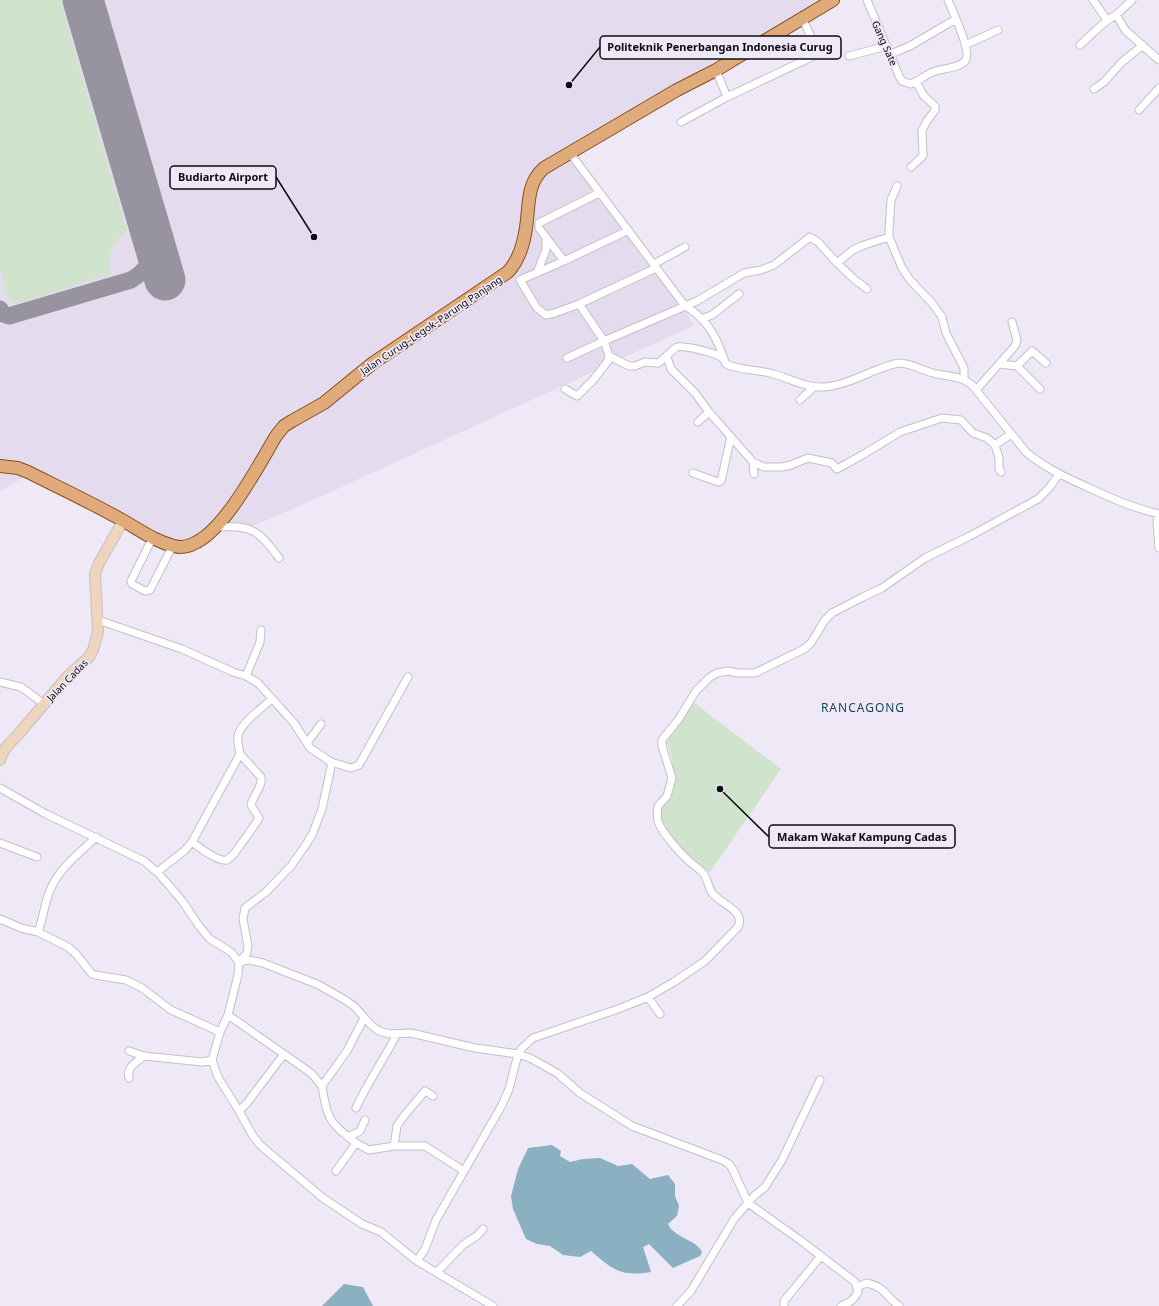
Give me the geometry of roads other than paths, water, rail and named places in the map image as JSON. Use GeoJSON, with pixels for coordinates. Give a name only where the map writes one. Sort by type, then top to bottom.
{"type":"FeatureCollection","features":[{"type":"Feature","properties":{"kind":"main road","name":"Jalan Curug–Legok–Parung Panjang"},"geometry":{"type":"LineString","coordinates":[[0,466],[18,468],[28,472],[123,521],[153,539],[175,546],[185,547],[197,542],[216,527],[232,507],[276,436],[284,426],[324,404],[373,363],[508,272],[514,266],[520,254],[527,222],[530,192],[534,180],[544,168],[677,90],[716,70],[833,0]]}},
{"type":"Feature","properties":{"kind":"street","name":"Gang Sate"},"geometry":{"type":"LineString","coordinates":[[866,0],[902,81],[907,84],[916,82]]}},
{"type":"Feature","properties":{"kind":"street"},"geometry":{"type":"LineString","coordinates":[[911,167],[924,156],[922,130],[935,110],[935,106],[924,96],[916,82],[933,72],[965,62],[967,58],[965,45],[948,0]]}},
{"type":"Feature","properties":{"kind":"street"},"geometry":{"type":"LineString","coordinates":[[1093,0],[1107,20]]}},
{"type":"Feature","properties":{"kind":"street"},"geometry":{"type":"LineString","coordinates":[[1080,45],[1107,20],[1116,15],[1132,0]]}},
{"type":"Feature","properties":{"kind":"street"},"geometry":{"type":"LineString","coordinates":[[1116,15],[1126,31],[1159,60]]}},
{"type":"Feature","properties":{"kind":"street"},"geometry":{"type":"LineString","coordinates":[[681,122],[727,97],[818,54],[818,51],[802,18]]}},
{"type":"Feature","properties":{"kind":"street"},"geometry":{"type":"LineString","coordinates":[[891,54],[910,46],[956,20]]}},
{"type":"Feature","properties":{"kind":"street"},"geometry":{"type":"LineString","coordinates":[[965,45],[998,30]]}},
{"type":"Feature","properties":{"kind":"street"},"geometry":{"type":"LineString","coordinates":[[1094,90],[1102,84],[1122,62],[1143,45]]}},
{"type":"Feature","properties":{"kind":"street"},"geometry":{"type":"LineString","coordinates":[[849,56],[887,46]]}},
{"type":"Feature","properties":{"kind":"street"},"geometry":{"type":"LineString","coordinates":[[716,70],[727,97]]}},
{"type":"Feature","properties":{"kind":"street"},"geometry":{"type":"LineString","coordinates":[[1139,110],[1159,88]]}},
{"type":"Feature","properties":{"kind":"street"},"geometry":{"type":"LineString","coordinates":[[570,153],[685,306],[701,318],[716,340],[722,358],[726,364],[734,368],[772,373],[814,387],[824,387],[836,384],[886,366],[900,363],[913,366],[927,372],[964,379],[976,390],[1011,434],[1031,456],[1046,467],[1124,504],[1159,514],[1157,522],[1159,548]]}},
{"type":"Feature","properties":{"kind":"street"},"geometry":{"type":"LineString","coordinates":[[897,186],[891,200],[889,237],[902,268],[910,280],[932,303],[942,317],[946,333],[964,368],[964,379]]}},
{"type":"Feature","properties":{"kind":"street"},"geometry":{"type":"LineString","coordinates":[[564,261],[539,228],[539,223],[599,193]]}},
{"type":"Feature","properties":{"kind":"street"},"geometry":{"type":"LineString","coordinates":[[628,231],[537,273],[517,279],[537,308],[546,315],[579,304],[655,266],[685,246]]}},
{"type":"Feature","properties":{"kind":"street"},"geometry":{"type":"LineString","coordinates":[[537,273],[546,250],[546,237]]}},
{"type":"Feature","properties":{"kind":"street"},"geometry":{"type":"LineString","coordinates":[[567,358],[697,301],[744,273],[761,270],[774,265],[810,237],[818,242],[837,263],[867,289]]}},
{"type":"Feature","properties":{"kind":"street"},"geometry":{"type":"LineString","coordinates":[[837,263],[860,246],[889,237]]}},
{"type":"Feature","properties":{"kind":"street"},"geometry":{"type":"LineString","coordinates":[[701,318],[712,315],[739,294]]}},
{"type":"Feature","properties":{"kind":"street"},"geometry":{"type":"LineString","coordinates":[[565,389],[577,396],[580,394],[608,361],[609,356],[604,341],[579,304]]}},
{"type":"Feature","properties":{"kind":"street"},"geometry":{"type":"LineString","coordinates":[[976,390],[1011,352],[1017,341],[1012,322]]}},
{"type":"Feature","properties":{"kind":"street"},"geometry":{"type":"LineString","coordinates":[[609,356],[631,366],[645,362],[658,363],[674,349],[681,346],[714,353],[722,358]]}},
{"type":"Feature","properties":{"kind":"street"},"geometry":{"type":"LineString","coordinates":[[1016,366],[1032,351],[1046,363]]}},
{"type":"Feature","properties":{"kind":"street"},"geometry":{"type":"LineString","coordinates":[[666,357],[670,369],[695,392],[709,412],[753,462],[764,466],[791,465],[808,458],[832,463],[834,468],[838,469],[900,432],[942,418],[961,420],[973,433],[987,438],[996,445],[999,458],[999,469],[1001,472]]}},
{"type":"Feature","properties":{"kind":"street"},"geometry":{"type":"LineString","coordinates":[[1000,364],[1016,366],[1040,389]]}},
{"type":"Feature","properties":{"kind":"street"},"geometry":{"type":"LineString","coordinates":[[800,400],[814,387]]}},
{"type":"Feature","properties":{"kind":"street"},"geometry":{"type":"LineString","coordinates":[[698,422],[709,412]]}},
{"type":"Feature","properties":{"kind":"street"},"geometry":{"type":"LineString","coordinates":[[996,445],[1011,434]]}},
{"type":"Feature","properties":{"kind":"street"},"geometry":{"type":"LineString","coordinates":[[693,473],[718,482],[721,481],[731,437]]}},
{"type":"Feature","properties":{"kind":"street"},"geometry":{"type":"LineString","coordinates":[[753,462],[754,474]]}},
{"type":"Feature","properties":{"kind":"street"},"geometry":{"type":"LineString","coordinates":[[417,1261],[425,1250],[436,1220],[502,1105],[518,1054],[527,1043],[539,1035],[567,1027],[648,996],[674,982],[706,961],[738,927],[740,917],[712,893],[704,874],[681,853],[662,829],[658,820],[658,806],[667,796],[672,778],[662,746],[662,740],[678,720],[696,691],[710,677],[717,673],[728,671],[755,673],[804,649],[811,643],[825,620],[832,613],[882,588],[925,558],[984,529],[1038,499],[1050,487],[1059,474]]}},
{"type":"Feature","properties":{"kind":"street","name":"Jalan Cadas"},"geometry":{"type":"LineString","coordinates":[[0,760],[8,745],[67,677],[89,657],[96,642],[98,620],[94,579],[96,570],[123,521]]}},
{"type":"Feature","properties":{"kind":"street"},"geometry":{"type":"LineString","coordinates":[[216,527],[240,526],[254,531],[269,545],[279,558]]}},
{"type":"Feature","properties":{"kind":"street"},"geometry":{"type":"LineString","coordinates":[[153,539],[131,581],[132,584],[145,591],[150,590],[170,551],[175,546]]}},
{"type":"Feature","properties":{"kind":"street"},"geometry":{"type":"LineString","coordinates":[[98,620],[182,649],[233,672],[246,676],[258,683],[294,723],[314,752],[331,762],[351,768],[359,765],[408,677]]}},
{"type":"Feature","properties":{"kind":"street"},"geometry":{"type":"LineString","coordinates":[[246,676],[260,642],[261,630]]}},
{"type":"Feature","properties":{"kind":"street"},"geometry":{"type":"LineString","coordinates":[[0,682],[21,687],[44,704]]}},
{"type":"Feature","properties":{"kind":"street"},"geometry":{"type":"LineString","coordinates":[[192,842],[212,856],[222,861],[227,860],[234,854],[258,820],[259,818],[251,805],[252,799],[262,780],[240,754],[238,735],[242,727],[272,699]]}},
{"type":"Feature","properties":{"kind":"street"},"geometry":{"type":"LineString","coordinates":[[307,743],[321,724]]}},
{"type":"Feature","properties":{"kind":"street"},"geometry":{"type":"LineString","coordinates":[[157,872],[184,851],[192,842],[240,754]]}},
{"type":"Feature","properties":{"kind":"street"},"geometry":{"type":"LineString","coordinates":[[331,762],[322,809],[312,835],[291,866],[266,892],[245,908],[243,919],[248,946],[247,953],[239,962],[238,974],[228,1015],[220,1032],[212,1060],[218,1077],[260,1145],[324,1198],[362,1224],[381,1232],[417,1261],[493,1306]]}},
{"type":"Feature","properties":{"kind":"street"},"geometry":{"type":"LineString","coordinates":[[0,788],[46,814],[144,861],[157,872],[183,902],[199,926],[210,939],[231,952],[239,962]]}},
{"type":"Feature","properties":{"kind":"street"},"geometry":{"type":"LineString","coordinates":[[38,932],[48,895],[53,883],[64,867],[96,837]]}},
{"type":"Feature","properties":{"kind":"street"},"geometry":{"type":"LineString","coordinates":[[0,843],[37,857]]}},
{"type":"Feature","properties":{"kind":"street"},"geometry":{"type":"LineString","coordinates":[[0,919],[21,928],[38,932],[68,947],[76,954],[92,974],[117,978],[130,982],[142,988],[171,1010],[220,1032]]}},
{"type":"Feature","properties":{"kind":"street"},"geometry":{"type":"LineString","coordinates":[[239,962],[249,960],[263,963],[319,985],[355,1007],[364,1018],[379,1031],[390,1034],[411,1033],[475,1048],[518,1054],[557,1073],[580,1093],[632,1126],[722,1160],[729,1164],[733,1170],[748,1203],[855,1282],[858,1292],[852,1300],[841,1306]]}},
{"type":"Feature","properties":{"kind":"street"},"geometry":{"type":"LineString","coordinates":[[648,996],[660,1014]]}},
{"type":"Feature","properties":{"kind":"street"},"geometry":{"type":"LineString","coordinates":[[228,1015],[312,1074],[322,1086],[324,1100],[330,1120],[339,1131],[356,1143],[367,1150],[394,1146],[425,1146],[464,1172]]}},
{"type":"Feature","properties":{"kind":"street"},"geometry":{"type":"LineString","coordinates":[[322,1086],[347,1051],[364,1018]]}},
{"type":"Feature","properties":{"kind":"street"},"geometry":{"type":"LineString","coordinates":[[356,1108],[368,1083],[382,1062],[397,1034]]}},
{"type":"Feature","properties":{"kind":"street"},"geometry":{"type":"LineString","coordinates":[[129,1051],[144,1056],[202,1062],[212,1060]]}},
{"type":"Feature","properties":{"kind":"street"},"geometry":{"type":"LineString","coordinates":[[239,1111],[247,1103],[284,1054]]}},
{"type":"Feature","properties":{"kind":"street"},"geometry":{"type":"LineString","coordinates":[[129,1078],[128,1072],[131,1066],[144,1056]]}},
{"type":"Feature","properties":{"kind":"street"},"geometry":{"type":"LineString","coordinates":[[677,1306],[691,1291],[726,1232],[748,1203],[765,1187],[782,1160],[820,1080]]}},
{"type":"Feature","properties":{"kind":"street"},"geometry":{"type":"LineString","coordinates":[[394,1146],[397,1126],[404,1116],[425,1091],[432,1096]]}},
{"type":"Feature","properties":{"kind":"street"},"geometry":{"type":"LineString","coordinates":[[348,1137],[360,1131],[364,1120]]}},
{"type":"Feature","properties":{"kind":"street"},"geometry":{"type":"LineString","coordinates":[[336,1171],[356,1143]]}},
{"type":"Feature","properties":{"kind":"street"},"geometry":{"type":"LineString","coordinates":[[437,1272],[463,1245],[478,1235],[483,1229]]}},
{"type":"Feature","properties":{"kind":"street"},"geometry":{"type":"LineString","coordinates":[[784,1306],[784,1301],[821,1256]]}},
{"type":"Feature","properties":{"kind":"street"},"geometry":{"type":"LineString","coordinates":[[857,1287],[866,1283],[878,1286],[885,1291],[892,1301],[899,1306]]}},
{"type":"Feature","properties":{"kind":"water"},"geometry":{"type":"Polygon","coordinates":[[[552,1145],[561,1151],[560,1156],[570,1162],[583,1159],[600,1158],[618,1166],[632,1164],[650,1179],[668,1175],[675,1184],[675,1196],[679,1206],[677,1216],[668,1224],[675,1233],[699,1248],[702,1252],[700,1256],[673,1268],[649,1244],[643,1247],[651,1272],[632,1274],[625,1273],[612,1267],[591,1251],[580,1257],[563,1255],[550,1246],[537,1244],[526,1239],[513,1209],[511,1196],[518,1169],[528,1148],[552,1145]]]}},
{"type":"Feature","properties":{"kind":"water"},"geometry":{"type":"Polygon","coordinates":[[[344,1284],[363,1287],[373,1306],[322,1306],[344,1284]]]}},
{"type":"Feature","properties":{"kind":"place","name":"Politeknik Penerbangan Indonesia Curug"},"geometry":{"type":"Point","coordinates":[569,85]}},
{"type":"Feature","properties":{"kind":"place","name":"Budiarto Airport"},"geometry":{"type":"Point","coordinates":[314,237]}},
{"type":"Feature","properties":{"kind":"place","name":"Makam Wakaf Kampung Cadas"},"geometry":{"type":"Point","coordinates":[720,789]}},
{"type":"Feature","properties":{"kind":"district","name":"RANCAGONG"},"geometry":{"type":"Point","coordinates":[863,708]}}]}
